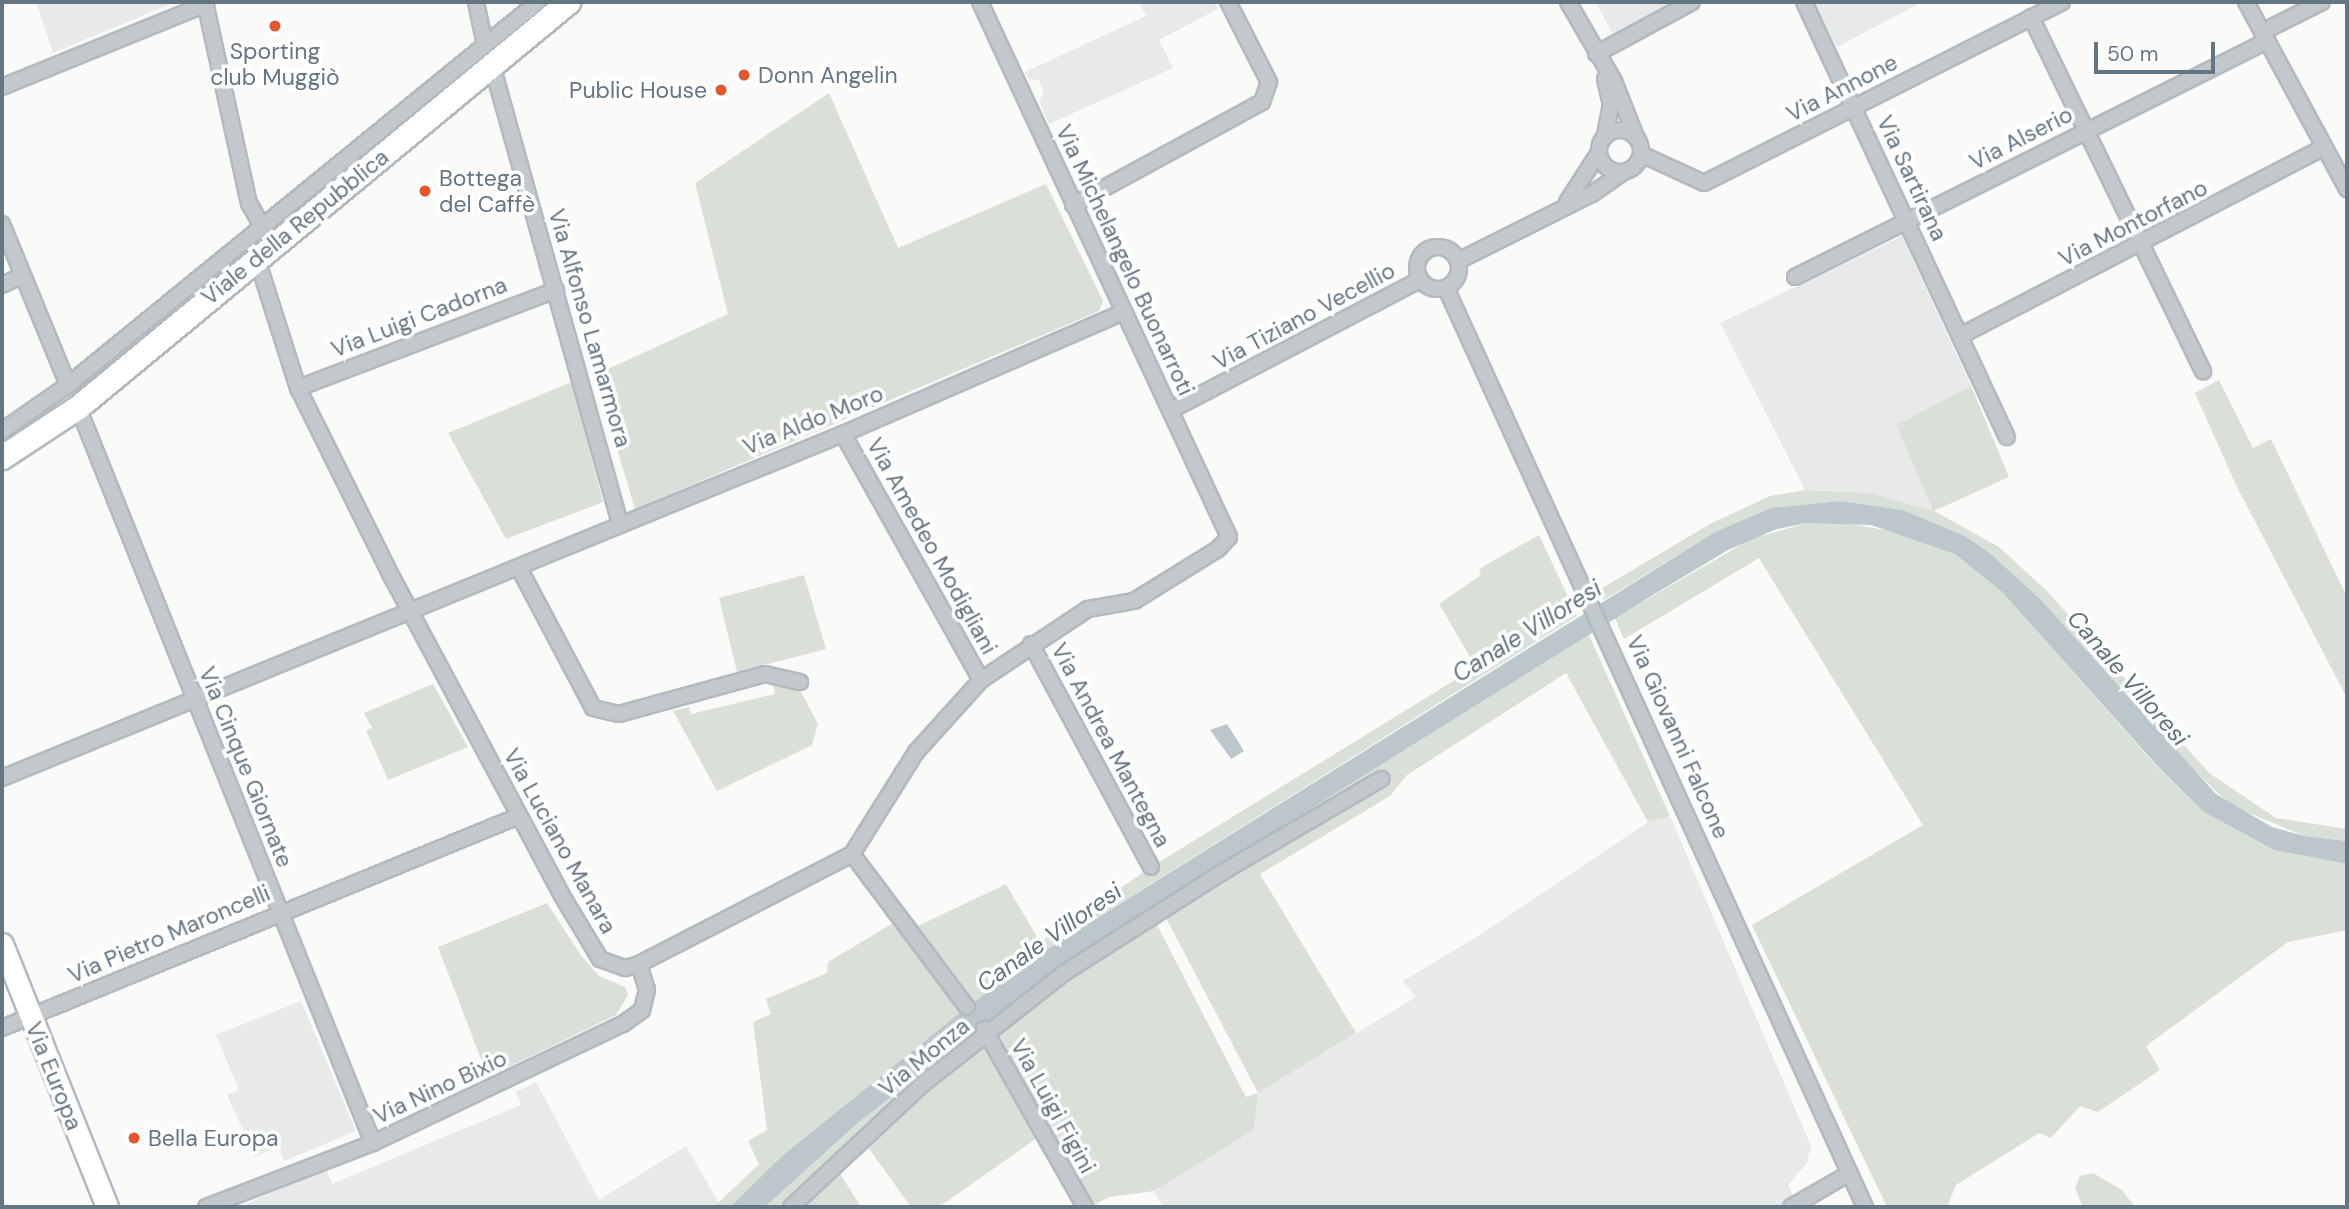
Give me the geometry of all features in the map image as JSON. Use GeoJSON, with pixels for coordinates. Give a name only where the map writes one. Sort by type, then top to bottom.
{"type":"FeatureCollection","features":[{"type":"Feature","properties":{"kind":"main road","name":"Viale della Repubblica"},"geometry":{"type":"LineString","coordinates":[[6,447],[78,407],[257,259],[489,55],[568,2]]}},
{"type":"Feature","properties":{"kind":"street","name":"Via Alfonso Lamarmora"},"geometry":{"type":"LineString","coordinates":[[475,2],[620,524]]}},
{"type":"Feature","properties":{"kind":"street","name":"Viale della Repubblica"},"geometry":{"type":"LineString","coordinates":[[6,447],[68,385],[262,226],[489,55],[538,2]]}},
{"type":"Feature","properties":{"kind":"street","name":"Via Michelangelo Buonarroti"},"geometry":{"type":"LineString","coordinates":[[980,2],[1229,537],[1218,549],[1134,601],[1088,609],[1031,645]]}},
{"type":"Feature","properties":{"kind":"street"},"geometry":{"type":"LineString","coordinates":[[1073,205],[1262,102],[1268,92],[1269,82],[1228,2]]}},
{"type":"Feature","properties":{"kind":"street"},"geometry":{"type":"LineString","coordinates":[[1446,288],[1456,279],[1458,261],[1635,166],[1641,154],[1614,80],[1599,61],[1568,2]]}},
{"type":"Feature","properties":{"kind":"street"},"geometry":{"type":"LineString","coordinates":[[1599,61],[1692,2]]}},
{"type":"Feature","properties":{"kind":"street","name":"Via Sartirana"},"geometry":{"type":"LineString","coordinates":[[1804,2],[2007,437]]}},
{"type":"Feature","properties":{"kind":"street","name":"Via Annone"},"geometry":{"type":"LineString","coordinates":[[1641,154],[1703,183],[2062,2]]}},
{"type":"Feature","properties":{"kind":"street"},"geometry":{"type":"LineString","coordinates":[[2246,2],[2347,189]]}},
{"type":"Feature","properties":{"kind":"street","name":"Via Alserio"},"geometry":{"type":"LineString","coordinates":[[1795,277],[2086,131],[2322,2]]}},
{"type":"Feature","properties":{"kind":"street"},"geometry":{"type":"LineString","coordinates":[[2,87],[205,3],[249,203],[262,226]]}},
{"type":"Feature","properties":{"kind":"street"},"geometry":{"type":"LineString","coordinates":[[2031,18],[2203,371]]}},
{"type":"Feature","properties":{"kind":"street"},"geometry":{"type":"LineString","coordinates":[[1564,206],[1598,154],[1605,135],[1611,104],[1599,61]]}},
{"type":"Feature","properties":{"kind":"street"},"geometry":{"type":"LineString","coordinates":[[1605,135],[1618,129],[1636,137]]}},
{"type":"Feature","properties":{"kind":"street","name":"Via Montorfano"},"geometry":{"type":"LineString","coordinates":[[1960,336],[2142,245],[2325,147]]}},
{"type":"Feature","properties":{"kind":"street"},"geometry":{"type":"LineString","coordinates":[[1598,154],[1610,170],[1623,172]]}},
{"type":"Feature","properties":{"kind":"street"},"geometry":{"type":"LineString","coordinates":[[2,224],[68,385]]}},
{"type":"Feature","properties":{"kind":"street","name":"Via Tiziano Vecellio"},"geometry":{"type":"LineString","coordinates":[[1446,288],[1432,288],[1420,280],[1417,263],[1428,249],[1446,248],[1458,261]]}},
{"type":"Feature","properties":{"kind":"street","name":"Via Luciano Manara"},"geometry":{"type":"LineString","coordinates":[[257,259],[298,388],[411,613],[519,816],[600,959],[625,968],[639,964]]}},
{"type":"Feature","properties":{"kind":"street"},"geometry":{"type":"LineString","coordinates":[[2,285],[23,275]]}},
{"type":"Feature","properties":{"kind":"street","name":"Via Tiziano Vecellio"},"geometry":{"type":"LineString","coordinates":[[1171,410],[1420,280]]}},
{"type":"Feature","properties":{"kind":"street","name":"Via Giovanni Falcone"},"geometry":{"type":"LineString","coordinates":[[1446,288],[1615,652],[1865,1207]]}},
{"type":"Feature","properties":{"kind":"street","name":"Via Luigi Cadorna"},"geometry":{"type":"LineString","coordinates":[[298,388],[556,290]]}},
{"type":"Feature","properties":{"kind":"street","name":"Via Aldo Moro"},"geometry":{"type":"LineString","coordinates":[[2,778],[411,613],[844,433],[1123,312]]}},
{"type":"Feature","properties":{"kind":"street","name":"Via Cinque Giornate"},"geometry":{"type":"LineString","coordinates":[[78,407],[373,1143]]}},
{"type":"Feature","properties":{"kind":"street","name":"Via Amedeo Modigliani"},"geometry":{"type":"LineString","coordinates":[[844,433],[981,680]]}},
{"type":"Feature","properties":{"kind":"street"},"geometry":{"type":"LineString","coordinates":[[519,568],[593,708],[619,714],[765,674],[800,681]]}},
{"type":"Feature","properties":{"kind":"street"},"geometry":{"type":"LineString","coordinates":[[639,964],[852,854],[916,752],[981,680],[1031,645]]}},
{"type":"Feature","properties":{"kind":"street","name":"Via Andrea Mantegna"},"geometry":{"type":"LineString","coordinates":[[1031,645],[1151,867]]}},
{"type":"Feature","properties":{"kind":"street","name":"Via Monza"},"geometry":{"type":"LineString","coordinates":[[791,1207],[923,1084],[985,1031],[1092,954],[1381,779]]}},
{"type":"Feature","properties":{"kind":"street","name":"Via Pietro Maroncelli"},"geometry":{"type":"LineString","coordinates":[[2,1028],[519,816]]}},
{"type":"Feature","properties":{"kind":"street"},"geometry":{"type":"LineString","coordinates":[[852,854],[967,1007]]}},
{"type":"Feature","properties":{"kind":"street","name":"Via Europa"},"geometry":{"type":"LineString","coordinates":[[2,944],[107,1207]]}},
{"type":"Feature","properties":{"kind":"street","name":"Via Nino Bixio"},"geometry":{"type":"LineString","coordinates":[[206,1207],[373,1143],[622,1024],[642,1010],[647,990],[639,964]]}},
{"type":"Feature","properties":{"kind":"street","name":"Via Luigi Figini"},"geometry":{"type":"LineString","coordinates":[[985,1031],[1085,1207]]}},
{"type":"Feature","properties":{"kind":"street"},"geometry":{"type":"LineString","coordinates":[[1791,1207],[1850,1173]]}},
{"type":"Feature","properties":{"kind":"shaded area"},"geometry":{"type":"Polygon","coordinates":[[[36,2],[175,2],[53,53],[36,2]]]}},
{"type":"Feature","properties":{"kind":"shaded area"},"geometry":{"type":"Polygon","coordinates":[[[1139,2],[1214,2],[1218,9],[1159,40],[1173,68],[1049,124],[1039,101],[1044,93],[1039,80],[1029,79],[1025,72],[1146,16],[1139,2]]]}},
{"type":"Feature","properties":{"kind":"shaded area"},"geometry":{"type":"Polygon","coordinates":[[[1596,2],[1679,2],[1614,37],[1596,2]]]}},
{"type":"Feature","properties":{"kind":"shaded area"},"geometry":{"type":"Polygon","coordinates":[[[1813,2],[1922,2],[1837,47],[1813,2]]]}},
{"type":"Feature","properties":{"kind":"shaded area"},"geometry":{"type":"Polygon","coordinates":[[[829,93],[898,248],[1046,184],[1103,301],[1099,311],[635,509],[595,375],[728,314],[695,183],[829,93]]]}},
{"type":"Feature","properties":{"kind":"shaded area"},"geometry":{"type":"Polygon","coordinates":[[[1902,236],[1971,386],[1896,425],[1933,511],[1871,493],[1805,490],[1720,323],[1902,236]]]}},
{"type":"Feature","properties":{"kind":"shaded area"},"geometry":{"type":"Polygon","coordinates":[[[2219,380],[2253,448],[2271,439],[2347,597],[2347,698],[2236,485],[2195,393],[2219,380]]]}},
{"type":"Feature","properties":{"kind":"shaded area"},"geometry":{"type":"Polygon","coordinates":[[[572,382],[603,502],[506,539],[448,433],[572,382]]]}},
{"type":"Feature","properties":{"kind":"shaded area"},"geometry":{"type":"Polygon","coordinates":[[[1971,386],[2009,477],[1934,511],[1999,547],[2047,591],[2209,773],[2276,818],[2347,829],[2347,841],[2304,836],[2230,805],[2177,753],[2041,600],[1991,554],[1965,536],[1903,510],[1840,501],[1771,508],[1715,532],[1604,600],[1599,590],[1710,524],[1770,496],[1805,490],[1871,493],[1933,511],[1896,425],[1971,386]]]}},
{"type":"Feature","properties":{"kind":"shaded area"},"geometry":{"type":"Polygon","coordinates":[[[1840,501],[1903,510],[1965,536],[1991,554],[2041,600],[2216,794],[2272,827],[2304,836],[2347,841],[2347,864],[2274,850],[2204,812],[2161,770],[2002,592],[1955,554],[1871,525],[1807,523],[1777,529],[1728,550],[1653,595],[1059,966],[860,1121],[765,1207],[730,1207],[783,1155],[967,1007],[1046,950],[1715,532],[1771,508],[1840,501]]]}},
{"type":"Feature","properties":{"kind":"shaded area"},"geometry":{"type":"Polygon","coordinates":[[[1840,522],[1907,534],[1955,554],[2002,592],[2160,770],[2204,812],[2274,850],[2347,864],[2347,930],[2288,942],[2146,1046],[2160,1070],[2098,1112],[2080,1106],[2051,1138],[2039,1133],[1956,1185],[1947,1207],[1887,1207],[1752,925],[1923,825],[1759,558],[1624,639],[1615,618],[1751,539],[1807,523],[1840,522]]]}},
{"type":"Feature","properties":{"kind":"shaded area"},"geometry":{"type":"Polygon","coordinates":[[[1539,535],[1577,616],[1046,950],[967,1007],[783,1155],[730,1207],[714,1207],[759,1164],[748,1141],[767,1130],[753,1022],[771,1014],[766,999],[827,973],[828,962],[895,922],[955,1004],[967,991],[918,926],[1006,884],[1040,942],[1156,864],[1476,667],[1439,604],[1481,575],[1479,569],[1539,535]]]}},
{"type":"Feature","properties":{"kind":"shaded area"},"geometry":{"type":"Polygon","coordinates":[[[804,575],[826,649],[737,672],[719,598],[804,575]]]}},
{"type":"Feature","properties":{"kind":"shaded area"},"geometry":{"type":"Polygon","coordinates":[[[1589,635],[1670,816],[1648,822],[1566,673],[1407,775],[1390,796],[1260,874],[1356,1033],[1258,1093],[1254,1130],[1154,1191],[1109,1197],[1090,1207],[1040,1136],[939,1207],[911,1207],[867,1146],[839,1172],[861,1207],[765,1207],[860,1121],[1059,966],[1589,635]],[[1166,918],[1157,925],[1246,1097],[1258,1093],[1166,918]]]}},
{"type":"Feature","properties":{"kind":"shaded area"},"geometry":{"type":"Polygon","coordinates":[[[773,683],[785,683],[800,690],[818,724],[812,745],[717,791],[673,711],[689,707],[691,714],[775,694],[773,683]]]}},
{"type":"Feature","properties":{"kind":"shaded area"},"geometry":{"type":"Polygon","coordinates":[[[433,684],[468,747],[388,780],[366,730],[372,728],[364,713],[433,684]]]}},
{"type":"Feature","properties":{"kind":"shaded area"},"geometry":{"type":"Polygon","coordinates":[[[1227,724],[1244,751],[1231,759],[1210,730],[1227,724]]]}},
{"type":"Feature","properties":{"kind":"shaded area"},"geometry":{"type":"Polygon","coordinates":[[[1670,816],[1811,1146],[1807,1163],[1788,1185],[1798,1207],[1163,1207],[1154,1191],[1254,1130],[1258,1093],[1416,997],[1403,981],[1478,936],[1648,822],[1670,816]]]}},
{"type":"Feature","properties":{"kind":"shaded area"},"geometry":{"type":"Polygon","coordinates":[[[547,903],[580,954],[599,976],[625,987],[628,995],[616,1015],[488,1077],[438,947],[547,903]]]}},
{"type":"Feature","properties":{"kind":"shaded area"},"geometry":{"type":"Polygon","coordinates":[[[301,1001],[356,1131],[284,1161],[278,1147],[255,1157],[227,1095],[239,1090],[216,1035],[301,1001]]]}},
{"type":"Feature","properties":{"kind":"shaded area"},"geometry":{"type":"Polygon","coordinates":[[[536,1082],[599,1200],[686,1146],[719,1203],[714,1207],[249,1207],[247,1203],[326,1169],[332,1184],[521,1105],[516,1092],[536,1082]]]}},
{"type":"Feature","properties":{"kind":"shaded area"},"geometry":{"type":"Polygon","coordinates":[[[2093,1173],[2122,1190],[2135,1207],[2083,1207],[2075,1188],[2080,1176],[2093,1173]]]}},
{"type":"Feature","properties":{"kind":"place","name":"Sporting club Muggiò"},"geometry":{"type":"Point","coordinates":[275,26]}},
{"type":"Feature","properties":{"kind":"place","name":"Donn Angelin"},"geometry":{"type":"Point","coordinates":[744,75]}},
{"type":"Feature","properties":{"kind":"place","name":"Public House"},"geometry":{"type":"Point","coordinates":[721,90]}},
{"type":"Feature","properties":{"kind":"place","name":"Bottega del Caffè"},"geometry":{"type":"Point","coordinates":[425,191]}},
{"type":"Feature","properties":{"kind":"place","name":"Bella Europa"},"geometry":{"type":"Point","coordinates":[134,1138]}},
{"type":"Feature","properties":{"kind":"water label","name":"Canale Villoresi"},"geometry":{"type":"Point","coordinates":[1527,631]}},
{"type":"Feature","properties":{"kind":"water label","name":"Canale Villoresi"},"geometry":{"type":"Point","coordinates":[2128,678]}},
{"type":"Feature","properties":{"kind":"water label","name":"Canale Villoresi"},"geometry":{"type":"Point","coordinates":[1049,937]}}]}
